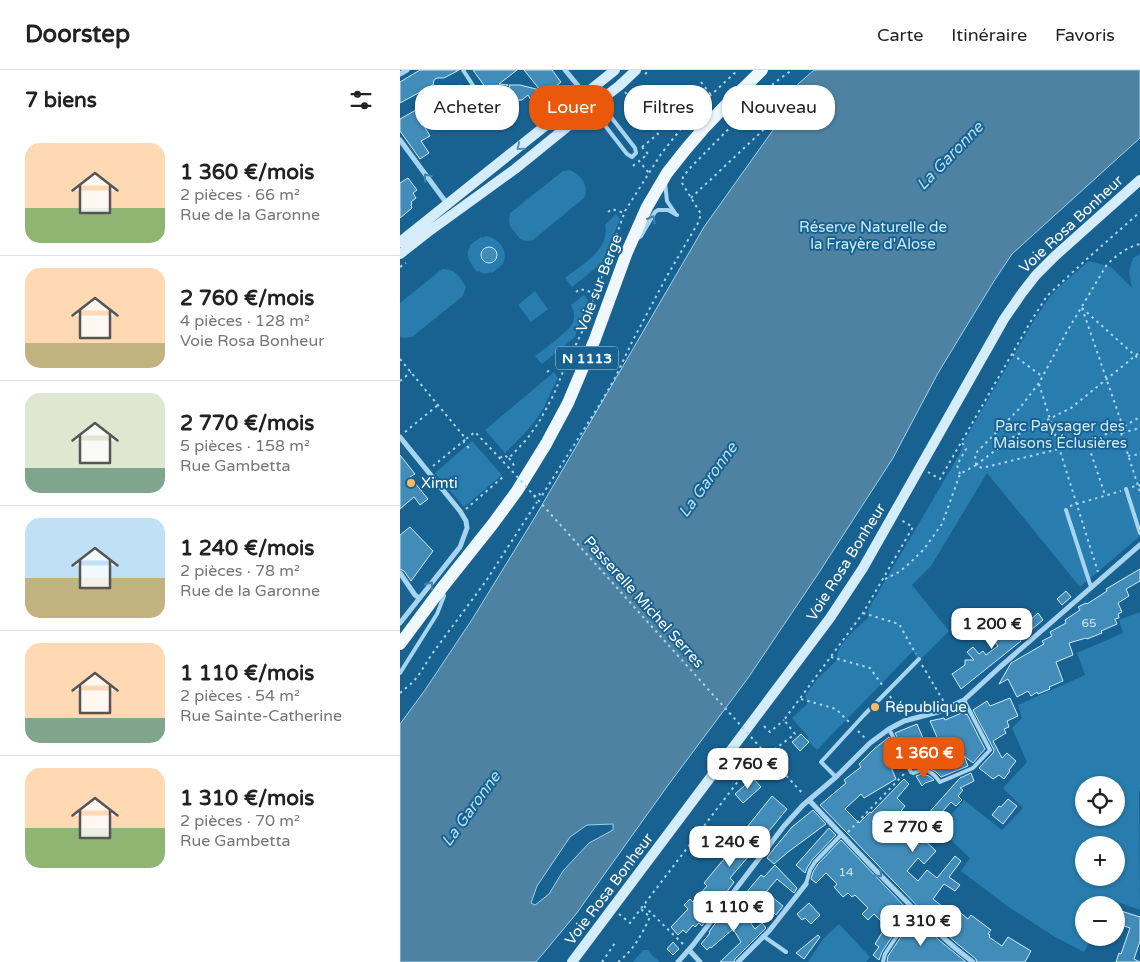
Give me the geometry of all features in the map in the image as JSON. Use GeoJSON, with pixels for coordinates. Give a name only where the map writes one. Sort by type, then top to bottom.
{"type":"FeatureCollection","features":[{"type":"Feature","properties":{"kind":"main road","name":"Voie sur Berge"},"geometry":{"type":"LineString","coordinates":[[400,644],[502,512],[546,444],[572,394],[647,207],[667,174],[705,127],[762,70]]}},
{"type":"Feature","properties":{"kind":"street"},"geometry":{"type":"LineString","coordinates":[[400,74],[407,70]]}},
{"type":"Feature","properties":{"kind":"street"},"geometry":{"type":"LineString","coordinates":[[565,70],[578,85]]}},
{"type":"Feature","properties":{"kind":"street"},"geometry":{"type":"LineString","coordinates":[[596,85],[615,70]]}},
{"type":"Feature","properties":{"kind":"street"},"geometry":{"type":"LineString","coordinates":[[614,90],[636,70]]}},
{"type":"Feature","properties":{"kind":"street"},"geometry":{"type":"LineString","coordinates":[[400,242],[540,130]]}},
{"type":"Feature","properties":{"kind":"street"},"geometry":{"type":"LineString","coordinates":[[400,254],[515,169],[563,130]]}},
{"type":"Feature","properties":{"kind":"street"},"geometry":{"type":"LineString","coordinates":[[400,140],[454,214]]}},
{"type":"Feature","properties":{"kind":"street","name":"Voie Rosa Bonheur"},"geometry":{"type":"LineString","coordinates":[[572,962],[830,618],[863,568],[1004,319],[1022,292],[1055,256],[1140,180]]}},
{"type":"Feature","properties":{"kind":"street"},"geometry":{"type":"LineString","coordinates":[[400,437],[461,513],[466,521],[467,528],[460,547],[400,623]]}},
{"type":"Feature","properties":{"kind":"street"},"geometry":{"type":"LineString","coordinates":[[678,962],[784,826],[809,800],[870,744],[889,729],[904,721],[948,708],[964,700],[1140,545]]}},
{"type":"Feature","properties":{"kind":"street"},"geometry":{"type":"LineString","coordinates":[[400,573],[419,598]]}},
{"type":"Feature","properties":{"kind":"street"},"geometry":{"type":"LineString","coordinates":[[809,800],[914,910],[973,962]]}},
{"type":"Feature","properties":{"kind":"street"},"geometry":{"type":"LineString","coordinates":[[738,962],[782,916],[806,884]]}},
{"type":"Feature","properties":{"kind":"street"},"geometry":{"type":"LineString","coordinates":[[689,950],[700,962]]}},
{"type":"Feature","properties":{"kind":"lane"},"geometry":{"type":"LineString","coordinates":[[463,70],[473,85]]}},
{"type":"Feature","properties":{"kind":"lane"},"geometry":{"type":"LineString","coordinates":[[603,117],[611,117],[635,148],[636,153],[632,157],[627,154],[603,123],[603,117]]}},
{"type":"Feature","properties":{"kind":"lane"},"geometry":{"type":"LineString","coordinates":[[632,241],[641,236],[658,210],[668,210],[676,215],[666,197],[665,183],[667,174]]}},
{"type":"Feature","properties":{"kind":"lane"},"geometry":{"type":"LineString","coordinates":[[1126,489],[1140,534]]}},
{"type":"Feature","properties":{"kind":"lane"},"geometry":{"type":"LineString","coordinates":[[1066,510],[1091,587]]}},
{"type":"Feature","properties":{"kind":"lane"},"geometry":{"type":"LineString","coordinates":[[400,673],[436,614],[444,596],[441,589]]}},
{"type":"Feature","properties":{"kind":"lane"},"geometry":{"type":"LineString","coordinates":[[836,777],[821,762],[919,659]]}},
{"type":"Feature","properties":{"kind":"lane"},"geometry":{"type":"LineString","coordinates":[[889,729],[908,770],[913,773],[921,770],[931,772],[940,782],[973,768],[990,750],[964,700]]}},
{"type":"Feature","properties":{"kind":"lane"},"geometry":{"type":"LineString","coordinates":[[806,884],[810,870],[815,862],[842,836]]}},
{"type":"Feature","properties":{"kind":"lane"},"geometry":{"type":"LineString","coordinates":[[883,962],[885,954],[914,910]]}},
{"type":"Feature","properties":{"kind":"lane"},"geometry":{"type":"LineString","coordinates":[[763,936],[786,952]]}},
{"type":"Feature","properties":{"kind":"path"},"geometry":{"type":"LineString","coordinates":[[534,497],[538,493],[541,497],[600,404],[667,276],[698,222],[701,214],[682,183],[682,177],[774,83],[792,70]]}},
{"type":"Feature","properties":{"kind":"path"},"geometry":{"type":"LineString","coordinates":[[642,147],[658,134],[655,130]]}},
{"type":"Feature","properties":{"kind":"path"},"geometry":{"type":"LineString","coordinates":[[691,198],[763,130]]}},
{"type":"Feature","properties":{"kind":"path"},"geometry":{"type":"LineString","coordinates":[[640,162],[649,173]]}},
{"type":"Feature","properties":{"kind":"path"},"geometry":{"type":"LineString","coordinates":[[608,212],[612,209],[625,213]]}},
{"type":"Feature","properties":{"kind":"path"},"geometry":{"type":"LineString","coordinates":[[920,467],[940,479],[1047,296],[1140,212]]}},
{"type":"Feature","properties":{"kind":"path"},"geometry":{"type":"LineString","coordinates":[[976,465],[975,454],[1019,409],[1039,383],[1082,308],[1089,292],[1112,259],[1133,246],[1140,244]]}},
{"type":"Feature","properties":{"kind":"path"},"geometry":{"type":"LineString","coordinates":[[576,292],[580,290],[595,293]]}},
{"type":"Feature","properties":{"kind":"path"},"geometry":{"type":"LineString","coordinates":[[1082,308],[1140,360]]}},
{"type":"Feature","properties":{"kind":"path"},"geometry":{"type":"LineString","coordinates":[[1082,308],[1123,427]]}},
{"type":"Feature","properties":{"kind":"path"},"geometry":{"type":"LineString","coordinates":[[960,474],[976,465],[1013,437],[1071,408],[1140,352]]}},
{"type":"Feature","properties":{"kind":"path"},"geometry":{"type":"LineString","coordinates":[[1012,354],[1043,376]]}},
{"type":"Feature","properties":{"kind":"path"},"geometry":{"type":"LineString","coordinates":[[400,359],[466,439],[428,471]]}},
{"type":"Feature","properties":{"kind":"path"},"geometry":{"type":"LineString","coordinates":[[547,372],[551,369]]}},
{"type":"Feature","properties":{"kind":"path"},"geometry":{"type":"LineString","coordinates":[[400,381],[411,372]]}},
{"type":"Feature","properties":{"kind":"path"},"geometry":{"type":"LineString","coordinates":[[1039,383],[1100,580]]}},
{"type":"Feature","properties":{"kind":"path"},"geometry":{"type":"LineString","coordinates":[[400,437],[438,405]]}},
{"type":"Feature","properties":{"kind":"path"},"geometry":{"type":"LineString","coordinates":[[1120,431],[1123,427],[1140,417]]}},
{"type":"Feature","properties":{"kind":"path"},"geometry":{"type":"LineString","coordinates":[[976,465],[982,468],[1120,431],[1140,428]]}},
{"type":"Feature","properties":{"kind":"path"},"geometry":{"type":"LineString","coordinates":[[1120,431],[1140,492]]}},
{"type":"Feature","properties":{"kind":"path","name":"Passerelle Michel Serres"},"geometry":{"type":"LineString","coordinates":[[466,439],[475,432],[809,800]]}},
{"type":"Feature","properties":{"kind":"path"},"geometry":{"type":"LineString","coordinates":[[882,580],[898,572],[911,562],[942,524],[960,474],[957,465],[966,449],[962,441]]}},
{"type":"Feature","properties":{"kind":"path"},"geometry":{"type":"LineString","coordinates":[[1087,441],[1105,496]]}},
{"type":"Feature","properties":{"kind":"path"},"geometry":{"type":"LineString","coordinates":[[463,442],[471,451]]}},
{"type":"Feature","properties":{"kind":"path"},"geometry":{"type":"LineString","coordinates":[[1128,456],[1140,454]]}},
{"type":"Feature","properties":{"kind":"path"},"geometry":{"type":"LineString","coordinates":[[509,458],[515,467]]}},
{"type":"Feature","properties":{"kind":"path"},"geometry":{"type":"LineString","coordinates":[[461,513],[504,476]]}},
{"type":"Feature","properties":{"kind":"path"},"geometry":{"type":"LineString","coordinates":[[1066,510],[1065,508],[1076,504],[1139,486]]}},
{"type":"Feature","properties":{"kind":"path"},"geometry":{"type":"LineString","coordinates":[[400,693],[418,676],[486,581],[537,502]]}},
{"type":"Feature","properties":{"kind":"path"},"geometry":{"type":"LineString","coordinates":[[764,726],[770,732],[784,720],[863,614],[913,527],[893,515]]}},
{"type":"Feature","properties":{"kind":"path"},"geometry":{"type":"LineString","coordinates":[[863,614],[899,624],[948,708]]}},
{"type":"Feature","properties":{"kind":"path"},"geometry":{"type":"LineString","coordinates":[[831,657],[870,668]]}},
{"type":"Feature","properties":{"kind":"path"},"geometry":{"type":"LineString","coordinates":[[800,698],[836,709],[870,744]]}},
{"type":"Feature","properties":{"kind":"path"},"geometry":{"type":"LineString","coordinates":[[619,914],[630,922],[739,780],[767,755],[795,734],[784,720]]}},
{"type":"Feature","properties":{"kind":"path"},"geometry":{"type":"LineString","coordinates":[[738,729],[744,722]]}},
{"type":"Feature","properties":{"kind":"path"},"geometry":{"type":"LineString","coordinates":[[732,769],[735,773],[751,759],[756,765]]}},
{"type":"Feature","properties":{"kind":"path"},"geometry":{"type":"LineString","coordinates":[[842,836],[908,770]]}},
{"type":"Feature","properties":{"kind":"path"},"geometry":{"type":"LineString","coordinates":[[644,906],[689,950]]}},
{"type":"Feature","properties":{"kind":"path"},"geometry":{"type":"LineString","coordinates":[[618,962],[630,952],[643,932],[650,916],[641,909]]}},
{"type":"Feature","properties":{"kind":"path"},"geometry":{"type":"LineString","coordinates":[[602,962],[615,943]]}},
{"type":"Feature","properties":{"kind":"green space"},"geometry":{"type":"Polygon","coordinates":[[[570,170],[578,175],[585,185],[586,194],[584,198],[533,240],[526,241],[520,239],[510,226],[510,213],[563,171],[570,170]]]}},
{"type":"Feature","properties":{"kind":"green space"},"geometry":{"type":"Polygon","coordinates":[[[616,214],[620,219],[602,263],[572,287],[565,278],[599,249],[604,242],[606,234],[605,225],[616,214]]]}},
{"type":"Feature","properties":{"kind":"green space"},"geometry":{"type":"Polygon","coordinates":[[[486,236],[494,239],[501,245],[504,249],[505,258],[503,264],[492,273],[484,274],[479,271],[477,272],[469,260],[468,250],[470,245],[481,237],[486,236]]]}},
{"type":"Feature","properties":{"kind":"green space","name":"Parc Paysager des Maisons Éclusières"},"geometry":{"type":"Polygon","coordinates":[[[1140,254],[1140,536],[1080,587],[987,473],[931,566],[912,585],[949,631],[919,661],[913,651],[817,750],[807,740],[809,738],[792,718],[808,703],[805,696],[818,678],[836,661],[839,649],[843,643],[868,618],[868,610],[959,455],[965,439],[1033,322],[1059,287],[1089,261],[1111,267],[1132,288],[1129,272],[1133,258],[1140,254]]]}},
{"type":"Feature","properties":{"kind":"green space"},"geometry":{"type":"Polygon","coordinates":[[[442,269],[450,270],[459,277],[466,287],[463,296],[412,337],[400,337],[400,303],[442,269]]]}},
{"type":"Feature","properties":{"kind":"green space"},"geometry":{"type":"Polygon","coordinates":[[[535,291],[548,309],[531,322],[518,305],[535,291]]]}},
{"type":"Feature","properties":{"kind":"green space"},"geometry":{"type":"Polygon","coordinates":[[[584,295],[588,300],[575,337],[542,364],[535,356],[566,332],[574,317],[571,305],[584,295]]]}},
{"type":"Feature","properties":{"kind":"green space"},"geometry":{"type":"Polygon","coordinates":[[[554,372],[558,378],[543,409],[524,434],[505,453],[485,430],[554,372]]]}},
{"type":"Feature","properties":{"kind":"green space"},"geometry":{"type":"Polygon","coordinates":[[[472,441],[502,475],[464,507],[435,473],[472,441]]]}},
{"type":"Feature","properties":{"kind":"green space"},"geometry":{"type":"Polygon","coordinates":[[[1140,612],[1140,910],[1125,904],[1125,896],[1075,896],[1075,946],[1087,946],[1084,952],[1055,937],[1007,906],[961,871],[970,858],[939,829],[964,800],[1002,830],[1023,808],[1003,788],[1027,762],[1012,728],[1022,718],[1018,705],[1085,675],[1077,653],[1123,633],[1119,620],[1140,612]]]}},
{"type":"Feature","properties":{"kind":"green space"},"geometry":{"type":"Polygon","coordinates":[[[839,924],[870,957],[866,962],[808,962],[823,939],[839,924]]]}},
{"type":"Feature","properties":{"kind":"green space"},"geometry":{"type":"Polygon","coordinates":[[[643,950],[648,950],[660,962],[633,962],[643,950]]]}},
{"type":"Feature","properties":{"kind":"water","name":"Réserve Naturelle de la Frayère d'Alose"},"geometry":{"type":"Polygon","coordinates":[[[814,70],[1140,70],[1140,138],[1012,254],[938,373],[893,458],[818,574],[748,678],[576,914],[536,962],[400,962],[400,724],[473,618],[535,517],[704,227],[773,130],[835,130],[835,85],[798,85],[814,70]],[[613,824],[587,825],[570,837],[537,886],[531,903],[535,905],[549,894],[563,871],[589,843],[613,830],[613,824]]]}},
{"type":"Feature","properties":{"kind":"building"},"geometry":{"type":"Polygon","coordinates":[[[420,70],[459,70],[444,78],[437,78],[434,80],[433,85],[415,85],[415,95],[400,103],[400,82],[420,70]]]}},
{"type":"Feature","properties":{"kind":"building"},"geometry":{"type":"Polygon","coordinates":[[[473,70],[517,70],[499,84],[508,85],[484,85],[473,70]]]}},
{"type":"Feature","properties":{"kind":"building"},"geometry":{"type":"Polygon","coordinates":[[[524,70],[552,70],[561,82],[557,85],[536,85],[524,70]]]}},
{"type":"Feature","properties":{"kind":"building"},"geometry":{"type":"Polygon","coordinates":[[[520,85],[529,87],[529,97],[528,95],[522,100],[519,100],[520,85]]]}},
{"type":"Feature","properties":{"kind":"building"},"geometry":{"type":"Polygon","coordinates":[[[415,110],[415,130],[426,130],[430,136],[421,141],[429,153],[420,159],[400,131],[400,119],[415,110]]]}},
{"type":"Feature","properties":{"kind":"building"},"geometry":{"type":"Polygon","coordinates":[[[408,178],[417,190],[413,193],[416,198],[411,202],[412,208],[400,218],[400,183],[408,178]]]}},
{"type":"Feature","properties":{"kind":"building"},"geometry":{"type":"Polygon","coordinates":[[[489,247],[495,249],[497,255],[495,261],[489,263],[483,261],[481,255],[483,249],[489,247]]]}},
{"type":"Feature","properties":{"kind":"building"},"geometry":{"type":"Polygon","coordinates":[[[400,455],[415,474],[410,477],[428,499],[420,505],[414,497],[400,509],[400,455]]]}},
{"type":"Feature","properties":{"kind":"building"},"geometry":{"type":"Polygon","coordinates":[[[410,527],[433,551],[411,581],[404,571],[400,569],[400,535],[410,527]]]}},
{"type":"Feature","properties":{"kind":"building"},"geometry":{"type":"Polygon","coordinates":[[[1140,569],[1140,581],[1126,589],[1129,596],[1118,603],[1122,612],[1118,614],[1119,618],[1115,619],[1117,624],[1087,639],[1069,643],[1073,655],[1056,662],[1063,681],[1038,694],[1037,692],[1031,696],[1028,691],[1017,697],[1008,679],[999,684],[1011,663],[1044,644],[1042,641],[1052,636],[1050,632],[1066,623],[1065,620],[1080,610],[1078,607],[1087,604],[1107,591],[1106,589],[1140,569]]]}},
{"type":"Feature","properties":{"kind":"building"},"geometry":{"type":"Polygon","coordinates":[[[1066,591],[1071,597],[1062,605],[1057,599],[1066,591]]]}},
{"type":"Feature","properties":{"kind":"building"},"geometry":{"type":"Polygon","coordinates":[[[1038,613],[1043,620],[1020,639],[1021,641],[961,689],[952,674],[965,665],[965,660],[974,660],[967,652],[973,647],[979,654],[983,651],[986,655],[998,646],[977,618],[982,614],[1003,639],[1026,620],[1028,622],[1038,613]]]}},
{"type":"Feature","properties":{"kind":"building"},"geometry":{"type":"Polygon","coordinates":[[[1010,698],[1018,716],[1007,721],[1009,727],[1004,729],[1006,733],[993,741],[1002,758],[1007,753],[1016,761],[1004,779],[999,775],[993,779],[979,768],[994,750],[973,710],[987,701],[990,706],[1010,698]]]}},
{"type":"Feature","properties":{"kind":"building"},"geometry":{"type":"Polygon","coordinates":[[[964,712],[967,714],[985,749],[973,763],[964,756],[968,766],[941,777],[929,768],[914,769],[895,733],[917,724],[934,764],[947,760],[930,721],[944,718],[945,720],[964,712]]]}},
{"type":"Feature","properties":{"kind":"building"},"geometry":{"type":"Polygon","coordinates":[[[801,734],[809,742],[800,751],[792,742],[801,734]]]}},
{"type":"Feature","properties":{"kind":"building"},"geometry":{"type":"Polygon","coordinates":[[[889,737],[898,755],[888,760],[896,779],[864,798],[861,794],[845,809],[859,823],[904,779],[909,784],[897,798],[905,806],[898,815],[901,818],[896,826],[908,836],[960,778],[971,773],[974,781],[960,788],[963,790],[958,796],[962,800],[956,806],[951,802],[920,836],[936,851],[924,864],[918,858],[907,871],[918,881],[927,870],[937,878],[955,856],[961,861],[949,877],[960,885],[955,891],[944,884],[933,899],[947,910],[951,905],[968,919],[971,915],[991,930],[988,934],[990,935],[989,937],[1002,946],[1008,937],[1031,951],[1025,962],[977,962],[976,959],[925,914],[820,805],[846,783],[844,780],[861,767],[859,764],[889,737]]]}},
{"type":"Feature","properties":{"kind":"building"},"geometry":{"type":"Polygon","coordinates":[[[922,774],[934,780],[922,786],[916,776],[922,774]]]}},
{"type":"Feature","properties":{"kind":"building"},"geometry":{"type":"Polygon","coordinates":[[[753,778],[761,787],[743,803],[735,794],[753,778]]]}},
{"type":"Feature","properties":{"kind":"building"},"geometry":{"type":"Polygon","coordinates":[[[772,796],[787,809],[730,878],[734,882],[702,926],[699,923],[695,927],[693,925],[686,933],[683,930],[678,935],[671,927],[688,909],[684,905],[690,899],[693,902],[707,886],[704,883],[772,796]]]}},
{"type":"Feature","properties":{"kind":"building"},"geometry":{"type":"Polygon","coordinates":[[[1008,799],[1017,806],[1003,824],[992,815],[1008,799]]]}},
{"type":"Feature","properties":{"kind":"building"},"geometry":{"type":"Polygon","coordinates":[[[813,810],[826,824],[774,864],[767,858],[772,851],[792,827],[813,810]]]}},
{"type":"Feature","properties":{"kind":"building"},"geometry":{"type":"Polygon","coordinates":[[[829,828],[836,835],[812,860],[805,873],[796,865],[829,828]]]}},
{"type":"Feature","properties":{"kind":"building"},"geometry":{"type":"Polygon","coordinates":[[[841,840],[909,911],[882,952],[879,960],[873,955],[879,947],[875,944],[886,926],[874,914],[868,920],[862,914],[868,908],[855,895],[852,897],[848,893],[843,897],[834,887],[837,884],[826,873],[816,883],[811,879],[818,864],[841,840]]]}},
{"type":"Feature","properties":{"kind":"building"},"geometry":{"type":"Polygon","coordinates":[[[775,865],[797,888],[794,893],[777,879],[766,892],[783,906],[776,915],[767,906],[765,907],[756,896],[746,908],[739,901],[761,875],[764,877],[775,865]]]}},
{"type":"Feature","properties":{"kind":"building"},"geometry":{"type":"Polygon","coordinates":[[[809,903],[820,915],[811,924],[805,918],[802,920],[797,914],[809,903]]]}},
{"type":"Feature","properties":{"kind":"building"},"geometry":{"type":"Polygon","coordinates":[[[740,908],[755,929],[762,923],[766,928],[734,962],[720,962],[741,942],[733,929],[707,950],[701,944],[720,917],[722,920],[740,908]]]}},
{"type":"Feature","properties":{"kind":"building"},"geometry":{"type":"Polygon","coordinates":[[[1125,912],[1140,917],[1140,941],[1134,959],[1140,962],[1116,962],[1119,953],[1121,954],[1125,946],[1130,928],[1125,926],[1125,912]]]}},
{"type":"Feature","properties":{"kind":"building"},"geometry":{"type":"Polygon","coordinates":[[[915,916],[939,940],[966,962],[887,962],[888,956],[915,916]]]}},
{"type":"Feature","properties":{"kind":"building"},"geometry":{"type":"Polygon","coordinates":[[[818,935],[820,937],[804,959],[796,953],[818,935]]]}},
{"type":"Feature","properties":{"kind":"building"},"geometry":{"type":"Polygon","coordinates":[[[673,942],[679,949],[673,955],[667,949],[673,942]]]}},
{"type":"Feature","properties":{"kind":"place","name":"Ximti"},"geometry":{"type":"Point","coordinates":[411,483]}},
{"type":"Feature","properties":{"kind":"place","name":"République"},"geometry":{"type":"Point","coordinates":[875,707]}},
{"type":"Feature","properties":{"kind":"water label","name":"La Garonne"},"geometry":{"type":"Point","coordinates":[950,156]}},
{"type":"Feature","properties":{"kind":"water label","name":"La Garonne"},"geometry":{"type":"Point","coordinates":[708,480]}},
{"type":"Feature","properties":{"kind":"water label","name":"La Garonne"},"geometry":{"type":"Point","coordinates":[471,809]}}]}
